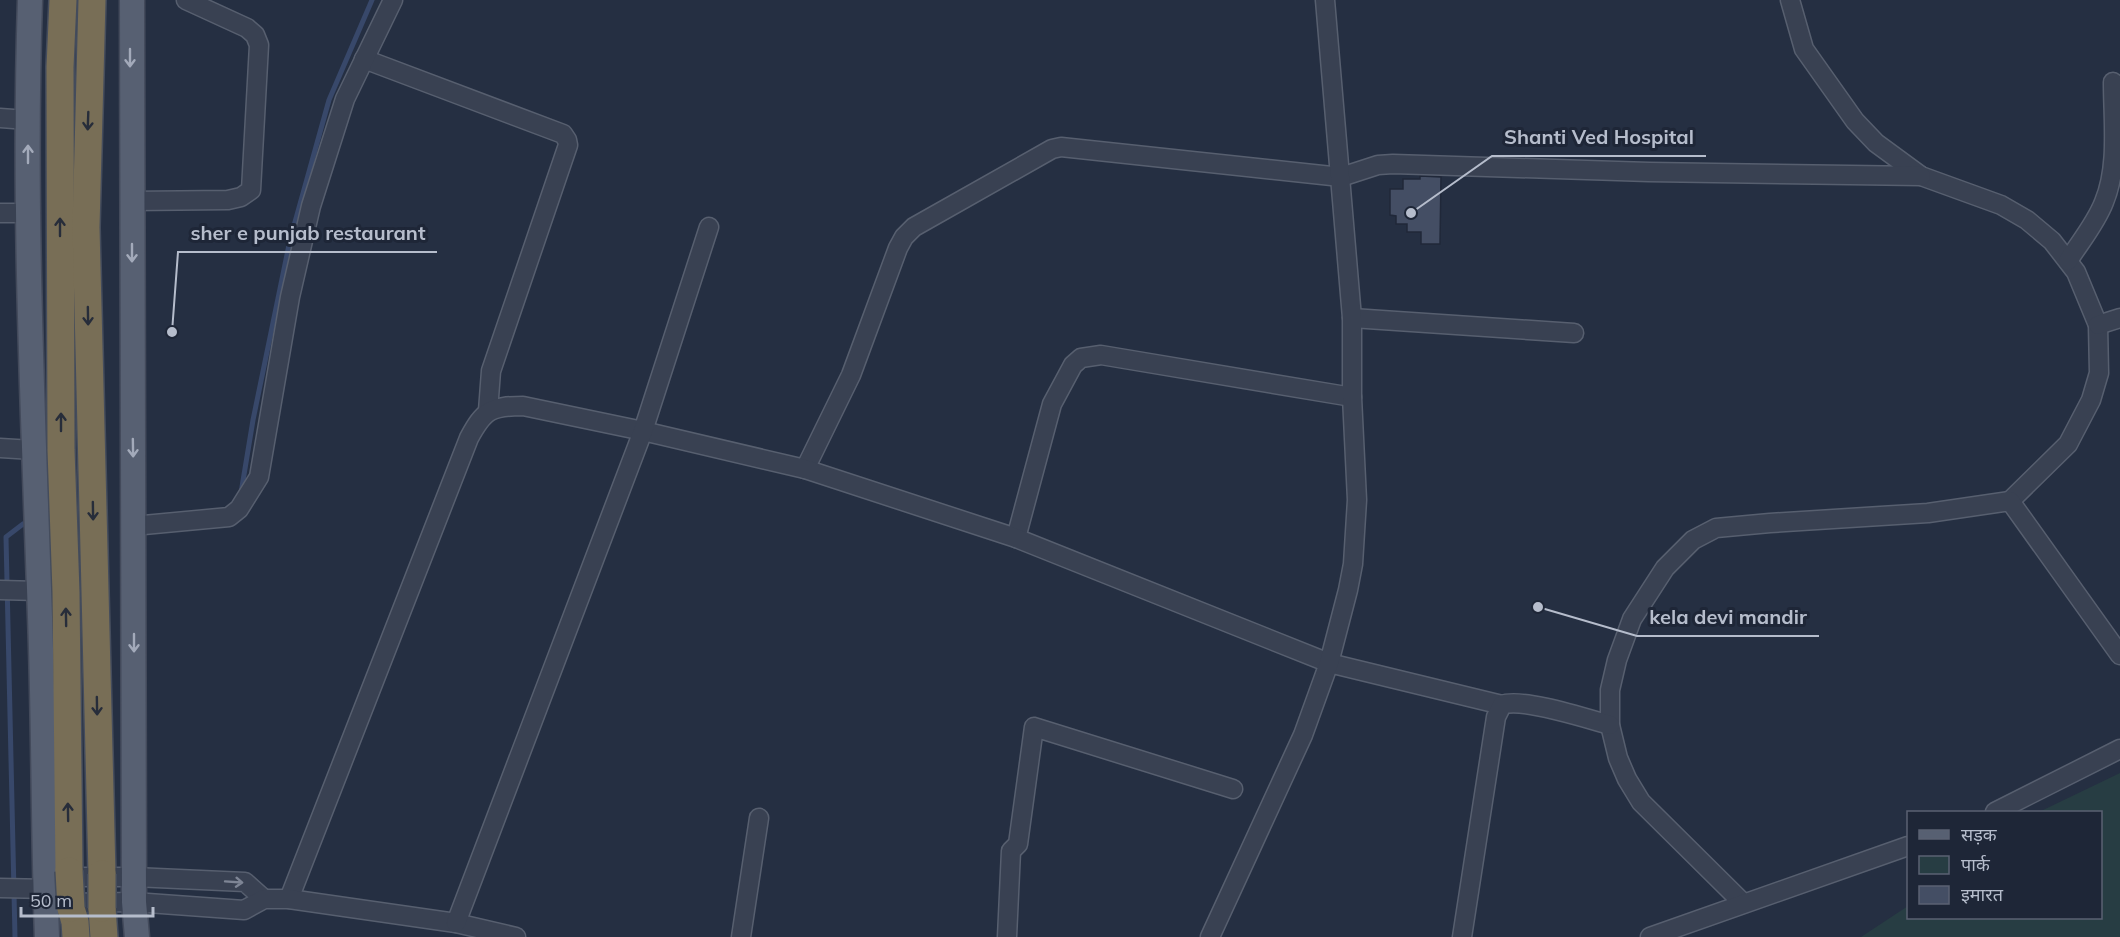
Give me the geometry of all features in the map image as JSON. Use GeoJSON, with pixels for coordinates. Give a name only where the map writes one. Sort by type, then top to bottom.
{"type":"FeatureCollection","features":[{"type":"Feature","properties":{"kind":"highway"},"geometry":{"type":"LineString","coordinates":[[63,0],[60,67],[61,450],[66,592],[69,871],[76,937]]}},
{"type":"Feature","properties":{"kind":"highway"},"geometry":{"type":"LineString","coordinates":[[92,0],[86,227],[104,937]]}},
{"type":"Feature","properties":{"kind":"main road"},"geometry":{"type":"LineString","coordinates":[[30,0],[27,120],[28,213],[33,450],[43,692],[24,888],[47,937]]}},
{"type":"Feature","properties":{"kind":"main road"},"geometry":{"type":"LineString","coordinates":[[132,0],[134,902],[137,937]]}},
{"type":"Feature","properties":{"kind":"street"},"geometry":{"type":"LineString","coordinates":[[131,201],[228,200],[242,197],[251,190],[259,45],[255,35],[247,28],[186,0]]}},
{"type":"Feature","properties":{"kind":"street"},"geometry":{"type":"LineString","coordinates":[[134,526],[229,517],[239,508],[259,477],[290,297],[311,206],[345,99],[393,0]]}},
{"type":"Feature","properties":{"kind":"street"},"geometry":{"type":"LineString","coordinates":[[1210,937],[1299,745],[1329,663],[1348,590],[1356,538],[1352,318],[1325,0]]}},
{"type":"Feature","properties":{"kind":"street"},"geometry":{"type":"LineString","coordinates":[[1743,903],[1641,802],[1618,758],[1610,725],[1610,690],[1617,660],[1632,619],[1665,568],[1693,540],[1716,528],[1928,513],[2010,501],[2068,444],[2091,400],[2099,373],[2098,325],[2076,272],[2052,241],[2027,220],[2001,205],[1920,176],[1876,143],[1855,121],[1804,49],[1790,0]]}},
{"type":"Feature","properties":{"kind":"street"},"geometry":{"type":"LineString","coordinates":[[364,59],[563,134],[567,140],[566,151],[491,371],[488,411]]}},
{"type":"Feature","properties":{"kind":"street"},"geometry":{"type":"LineString","coordinates":[[2068,261],[2103,204],[2110,185],[2113,82]]}},
{"type":"Feature","properties":{"kind":"street"},"geometry":{"type":"LineString","coordinates":[[0,118],[27,120]]}},
{"type":"Feature","properties":{"kind":"street"},"geometry":{"type":"LineString","coordinates":[[805,470],[851,375],[904,237],[914,227],[1046,150],[1061,147],[1341,177],[1378,165],[1393,164],[1649,172],[1920,176]]}},
{"type":"Feature","properties":{"kind":"street"},"geometry":{"type":"LineString","coordinates":[[0,213],[28,213]]}},
{"type":"Feature","properties":{"kind":"street"},"geometry":{"type":"LineString","coordinates":[[456,923],[643,431],[709,227]]}},
{"type":"Feature","properties":{"kind":"street"},"geometry":{"type":"LineString","coordinates":[[1352,318],[1574,333]]}},
{"type":"Feature","properties":{"kind":"street"},"geometry":{"type":"LineString","coordinates":[[2098,325],[2120,318]]}},
{"type":"Feature","properties":{"kind":"street"},"geometry":{"type":"LineString","coordinates":[[1016,538],[1052,404],[1065,377],[1081,358],[1101,355],[1352,397]]}},
{"type":"Feature","properties":{"kind":"street"},"geometry":{"type":"LineString","coordinates":[[289,899],[469,438],[478,422],[488,411],[507,406],[523,406],[643,431],[805,470],[1016,538],[1329,663],[1502,705],[1511,703],[1549,709],[1610,725]]}},
{"type":"Feature","properties":{"kind":"street"},"geometry":{"type":"LineString","coordinates":[[0,448],[33,450]]}},
{"type":"Feature","properties":{"kind":"street"},"geometry":{"type":"LineString","coordinates":[[2010,501],[2120,655]]}},
{"type":"Feature","properties":{"kind":"street"},"geometry":{"type":"LineString","coordinates":[[8,590],[39,591]]}},
{"type":"Feature","properties":{"kind":"street"},"geometry":{"type":"LineString","coordinates":[[1462,937],[1496,717],[1502,705]]}},
{"type":"Feature","properties":{"kind":"street"},"geometry":{"type":"LineString","coordinates":[[1007,937],[1011,851],[1018,844],[1034,727],[1233,789]]}},
{"type":"Feature","properties":{"kind":"street"},"geometry":{"type":"LineString","coordinates":[[1999,811],[2120,749]]}},
{"type":"Feature","properties":{"kind":"street"},"geometry":{"type":"LineString","coordinates":[[741,937],[759,818]]}},
{"type":"Feature","properties":{"kind":"street"},"geometry":{"type":"LineString","coordinates":[[1650,937],[1907,846]]}},
{"type":"Feature","properties":{"kind":"street"},"geometry":{"type":"LineString","coordinates":[[24,888],[62,877],[134,877],[244,882],[264,899]]}},
{"type":"Feature","properties":{"kind":"street"},"geometry":{"type":"LineString","coordinates":[[24,888],[63,903],[134,902],[244,910],[264,899],[289,899],[456,923],[516,937]]}},
{"type":"Feature","properties":{"kind":"green space"},"geometry":{"type":"Polygon","coordinates":[[[2120,773],[2120,937],[1861,937],[1907,907],[1907,919],[2102,919],[2102,811],[2041,811],[2120,773]]]}},
{"type":"Feature","properties":{"kind":"building"},"geometry":{"type":"Polygon","coordinates":[[[1420,176],[1441,177],[1440,244],[1421,244],[1421,232],[1407,232],[1407,224],[1396,224],[1396,216],[1390,215],[1390,189],[1403,189],[1403,179],[1420,179],[1420,176]]]}},
{"type":"Feature","properties":{"kind":"waterway"},"geometry":{"type":"LineString","coordinates":[[241,493],[253,420],[290,240],[329,100],[372,0]]}},
{"type":"Feature","properties":{"kind":"waterway"},"geometry":{"type":"LineString","coordinates":[[15,937],[6,537],[23,524]]}},
{"type":"Feature","properties":{"kind":"place","name":"Shanti Ved Hospital"},"geometry":{"type":"Point","coordinates":[1411,213]}},
{"type":"Feature","properties":{"kind":"place","name":"sher e punjab restaurant"},"geometry":{"type":"Point","coordinates":[172,332]}},
{"type":"Feature","properties":{"kind":"place","name":"kela devi mandir"},"geometry":{"type":"Point","coordinates":[1538,607]}}]}
